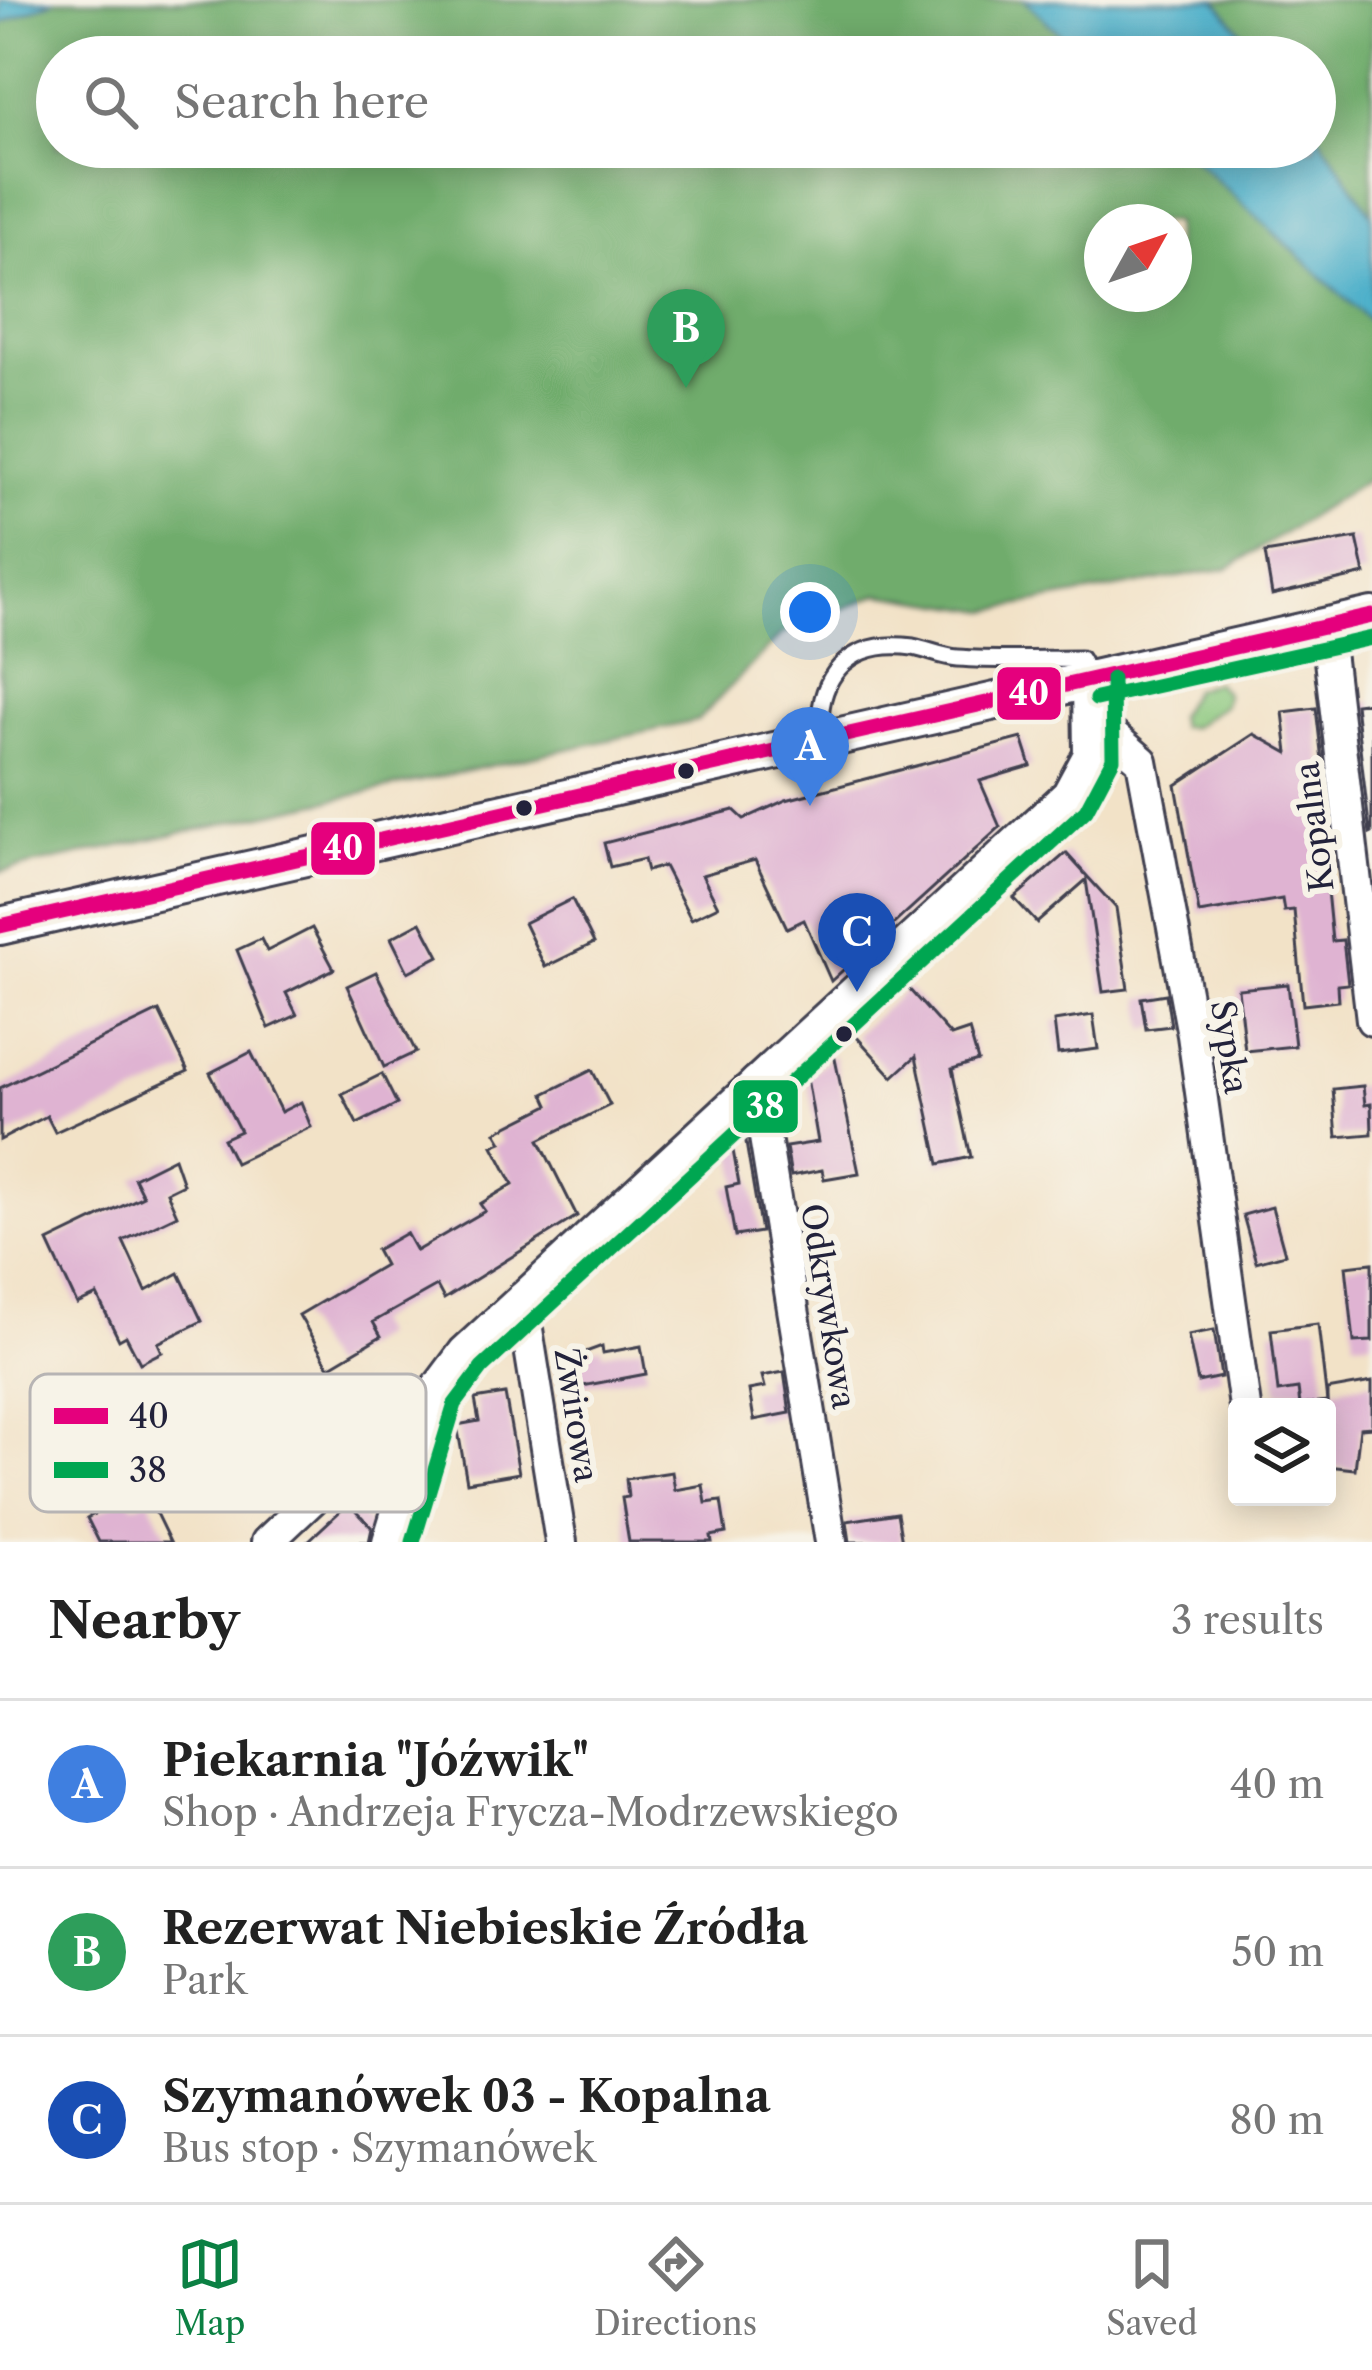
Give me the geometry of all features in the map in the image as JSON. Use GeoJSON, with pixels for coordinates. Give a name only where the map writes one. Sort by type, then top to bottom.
{"type":"FeatureCollection","features":[{"type":"Feature","properties":{"kind":"street"},"geometry":{"type":"LineString","coordinates":[[0,926],[1372,616]]}},
{"type":"Feature","properties":{"kind":"street","name":"Kopalna"},"geometry":{"type":"LineString","coordinates":[[1326,626],[1372,1020]]}},
{"type":"Feature","properties":{"kind":"street"},"geometry":{"type":"LineString","coordinates":[[426,1402],[522,1298],[1070,796],[1092,755],[1096,721],[1091,679]]}},
{"type":"Feature","properties":{"kind":"street","name":"Sypka"},"geometry":{"type":"LineString","coordinates":[[1096,721],[1142,761],[1193,1035],[1244,1398]]}},
{"type":"Feature","properties":{"kind":"street","name":"Odkrywkowa"},"geometry":{"type":"LineString","coordinates":[[756,1082],[831,1542]]}},
{"type":"Feature","properties":{"kind":"street","name":"Żwirowa"},"geometry":{"type":"LineString","coordinates":[[522,1298],[561,1542]]}},
{"type":"Feature","properties":{"kind":"street"},"geometry":{"type":"LineString","coordinates":[[426,1427],[436,1394]]}},
{"type":"Feature","properties":{"kind":"street"},"geometry":{"type":"LineString","coordinates":[[267,1542],[299,1512]]}},
{"type":"Feature","properties":{"kind":"street"},"geometry":{"type":"LineString","coordinates":[[391,1542],[400,1512]]}},
{"type":"Feature","properties":{"kind":"lane"},"geometry":{"type":"LineString","coordinates":[[821,740],[822,692],[834,668],[868,648],[913,647],[952,658],[1080,659],[1091,679]]}},
{"type":"Feature","properties":{"kind":"green space"},"geometry":{"type":"Polygon","coordinates":[[[55,0],[1024,0],[1063,36],[36,36],[36,168],[1204,168],[1372,323],[1372,477],[1229,568],[988,611],[879,594],[783,633],[697,721],[0,872],[0,24],[55,0]]]}},
{"type":"Feature","properties":{"kind":"green space"},"geometry":{"type":"Polygon","coordinates":[[[1216,0],[1372,0],[1372,215],[1336,161],[1336,36],[1244,36],[1216,0]]]}},
{"type":"Feature","properties":{"kind":"green space"},"geometry":{"type":"Polygon","coordinates":[[[1215,682],[1226,694],[1224,705],[1192,727],[1179,727],[1177,717],[1193,690],[1215,682]]]}},
{"type":"Feature","properties":{"kind":"water"},"geometry":{"type":"Polygon","coordinates":[[[0,0],[55,0],[0,24],[0,0]]]}},
{"type":"Feature","properties":{"kind":"water"},"geometry":{"type":"Polygon","coordinates":[[[1024,0],[1216,0],[1244,36],[1063,36],[1024,0]]]}},
{"type":"Feature","properties":{"kind":"water"},"geometry":{"type":"Polygon","coordinates":[[[1336,161],[1372,215],[1372,323],[1204,168],[1336,168],[1336,161]]]}},
{"type":"Feature","properties":{"kind":"building"},"geometry":{"type":"Polygon","coordinates":[[[1357,538],[1365,574],[1272,595],[1265,553],[1357,538]]]}},
{"type":"Feature","properties":{"kind":"building"},"geometry":{"type":"Polygon","coordinates":[[[1372,702],[1372,833],[1370,834],[1355,704],[1372,702]]]}},
{"type":"Feature","properties":{"kind":"building"},"geometry":{"type":"Polygon","coordinates":[[[1316,708],[1331,839],[1322,840],[1332,941],[1343,940],[1348,984],[1337,985],[1338,1001],[1303,1005],[1294,910],[1284,911],[1282,899],[1199,913],[1176,785],[1254,734],[1288,753],[1283,712],[1316,708]]]}},
{"type":"Feature","properties":{"kind":"building"},"geometry":{"type":"Polygon","coordinates":[[[1022,738],[1031,766],[980,781],[1000,827],[831,981],[804,920],[787,928],[755,860],[702,875],[718,906],[691,919],[664,866],[647,871],[644,859],[610,867],[604,843],[734,810],[744,819],[786,800],[1022,738]]]}},
{"type":"Feature","properties":{"kind":"building"},"geometry":{"type":"Polygon","coordinates":[[[1066,853],[1116,908],[1128,989],[1103,992],[1086,880],[1037,923],[1014,898],[1066,853]]]}},
{"type":"Feature","properties":{"kind":"building"},"geometry":{"type":"Polygon","coordinates":[[[572,899],[594,943],[545,967],[524,923],[572,899]]]}},
{"type":"Feature","properties":{"kind":"building"},"geometry":{"type":"Polygon","coordinates":[[[421,922],[439,956],[408,972],[391,938],[421,922]]]}},
{"type":"Feature","properties":{"kind":"building"},"geometry":{"type":"Polygon","coordinates":[[[312,928],[334,969],[286,993],[297,1015],[269,1028],[237,950],[261,939],[267,951],[312,928]]]}},
{"type":"Feature","properties":{"kind":"building"},"geometry":{"type":"Polygon","coordinates":[[[376,972],[416,1052],[384,1067],[347,986],[376,972]]]}},
{"type":"Feature","properties":{"kind":"building"},"geometry":{"type":"Polygon","coordinates":[[[1288,984],[1295,1046],[1245,1051],[1238,989],[1288,984]]]}},
{"type":"Feature","properties":{"kind":"building"},"geometry":{"type":"Polygon","coordinates":[[[908,988],[951,1036],[969,1030],[978,1061],[952,1069],[971,1157],[939,1164],[916,1056],[893,1077],[855,1035],[908,988]]]}},
{"type":"Feature","properties":{"kind":"building"},"geometry":{"type":"Polygon","coordinates":[[[1166,994],[1171,1026],[1146,1029],[1141,998],[1166,994]]]}},
{"type":"Feature","properties":{"kind":"building"},"geometry":{"type":"Polygon","coordinates":[[[159,1011],[188,1071],[55,1132],[47,1116],[0,1140],[0,1088],[159,1011]]]}},
{"type":"Feature","properties":{"kind":"building"},"geometry":{"type":"Polygon","coordinates":[[[1093,1015],[1098,1049],[1058,1054],[1054,1021],[1093,1015]]]}},
{"type":"Feature","properties":{"kind":"building"},"geometry":{"type":"Polygon","coordinates":[[[251,1052],[281,1112],[301,1102],[311,1127],[235,1163],[223,1139],[240,1131],[210,1073],[251,1052]]]}},
{"type":"Feature","properties":{"kind":"building"},"geometry":{"type":"Polygon","coordinates":[[[834,1054],[859,1173],[824,1179],[822,1170],[791,1176],[786,1147],[818,1142],[807,1078],[834,1054]]]}},
{"type":"Feature","properties":{"kind":"building"},"geometry":{"type":"Polygon","coordinates":[[[592,1070],[610,1105],[539,1140],[577,1216],[444,1299],[437,1286],[373,1322],[381,1336],[329,1367],[299,1315],[384,1265],[376,1250],[406,1233],[416,1251],[485,1211],[480,1204],[513,1184],[493,1146],[502,1142],[496,1132],[549,1105],[544,1094],[592,1070]]]}},
{"type":"Feature","properties":{"kind":"building"},"geometry":{"type":"Polygon","coordinates":[[[382,1074],[397,1104],[357,1124],[342,1094],[382,1074]]]}},
{"type":"Feature","properties":{"kind":"building"},"geometry":{"type":"Polygon","coordinates":[[[1363,1086],[1365,1105],[1371,1104],[1372,1134],[1337,1137],[1333,1089],[1363,1086]]]}},
{"type":"Feature","properties":{"kind":"building"},"geometry":{"type":"Polygon","coordinates":[[[744,1131],[761,1232],[735,1236],[726,1187],[739,1184],[731,1139],[744,1131]]]}},
{"type":"Feature","properties":{"kind":"building"},"geometry":{"type":"Polygon","coordinates":[[[174,1158],[183,1184],[167,1192],[177,1215],[123,1241],[146,1291],[179,1273],[202,1321],[158,1343],[162,1352],[140,1363],[126,1336],[119,1340],[97,1295],[77,1304],[48,1242],[143,1196],[134,1178],[174,1158]]]}},
{"type":"Feature","properties":{"kind":"building"},"geometry":{"type":"Polygon","coordinates":[[[1272,1207],[1285,1254],[1256,1262],[1243,1215],[1272,1207]]]}},
{"type":"Feature","properties":{"kind":"building"},"geometry":{"type":"Polygon","coordinates":[[[1372,1263],[1372,1341],[1354,1342],[1346,1266],[1372,1263]]]}},
{"type":"Feature","properties":{"kind":"building"},"geometry":{"type":"Polygon","coordinates":[[[1318,1324],[1327,1398],[1299,1398],[1298,1389],[1278,1392],[1271,1330],[1318,1324]]]}},
{"type":"Feature","properties":{"kind":"building"},"geometry":{"type":"Polygon","coordinates":[[[1214,1330],[1221,1377],[1198,1382],[1188,1335],[1214,1330]]]}},
{"type":"Feature","properties":{"kind":"building"},"geometry":{"type":"Polygon","coordinates":[[[602,1346],[603,1353],[641,1346],[646,1374],[561,1390],[556,1363],[602,1346]]]}},
{"type":"Feature","properties":{"kind":"building"},"geometry":{"type":"Polygon","coordinates":[[[784,1372],[790,1413],[754,1420],[749,1390],[765,1387],[762,1376],[784,1372]]]}},
{"type":"Feature","properties":{"kind":"building"},"geometry":{"type":"Polygon","coordinates":[[[1372,1382],[1372,1427],[1360,1428],[1355,1469],[1336,1467],[1336,1398],[1327,1398],[1327,1390],[1372,1382]]]}},
{"type":"Feature","properties":{"kind":"building"},"geometry":{"type":"Polygon","coordinates":[[[505,1394],[519,1473],[467,1482],[457,1425],[479,1421],[475,1399],[505,1394]]]}},
{"type":"Feature","properties":{"kind":"building"},"geometry":{"type":"Polygon","coordinates":[[[672,1472],[675,1490],[703,1485],[706,1503],[721,1501],[726,1533],[711,1536],[712,1542],[629,1542],[622,1498],[628,1497],[626,1479],[672,1472]]]}},
{"type":"Feature","properties":{"kind":"building"},"geometry":{"type":"Polygon","coordinates":[[[98,1512],[155,1512],[170,1542],[99,1542],[87,1518],[98,1512]]]}},
{"type":"Feature","properties":{"kind":"building"},"geometry":{"type":"Polygon","coordinates":[[[339,1512],[357,1512],[372,1528],[369,1542],[307,1542],[339,1512]]]}},
{"type":"Feature","properties":{"kind":"building"},"geometry":{"type":"Polygon","coordinates":[[[897,1513],[902,1542],[850,1542],[847,1521],[897,1513]]]}},
{"type":"Feature","properties":{"kind":"transit line","name":"40"},"geometry":{"type":"LineString","coordinates":[[0,926],[1372,616]]}},
{"type":"Feature","properties":{"kind":"transit line","name":"38"},"geometry":{"type":"LineString","coordinates":[[1096,699],[1372,638]]}},
{"type":"Feature","properties":{"kind":"transit line","name":"38"},"geometry":{"type":"LineString","coordinates":[[426,1499],[455,1404],[482,1368],[1086,810],[1113,759],[1112,679]]}},
{"type":"Feature","properties":{"kind":"transit line","name":"38"},"geometry":{"type":"LineString","coordinates":[[413,1542],[422,1512]]}},
{"type":"Feature","properties":{"kind":"place","name":"Rezerwat Niebieskie Źródła"},"geometry":{"type":"Point","coordinates":[686,388]}},
{"type":"Feature","properties":{"kind":"place","name":"Piekarnia \"Jóźwik\""},"geometry":{"type":"Point","coordinates":[810,806]}},
{"type":"Feature","properties":{"kind":"place","name":"Szymanówek 03 - Kopalna"},"geometry":{"type":"Point","coordinates":[857,992]}}]}
